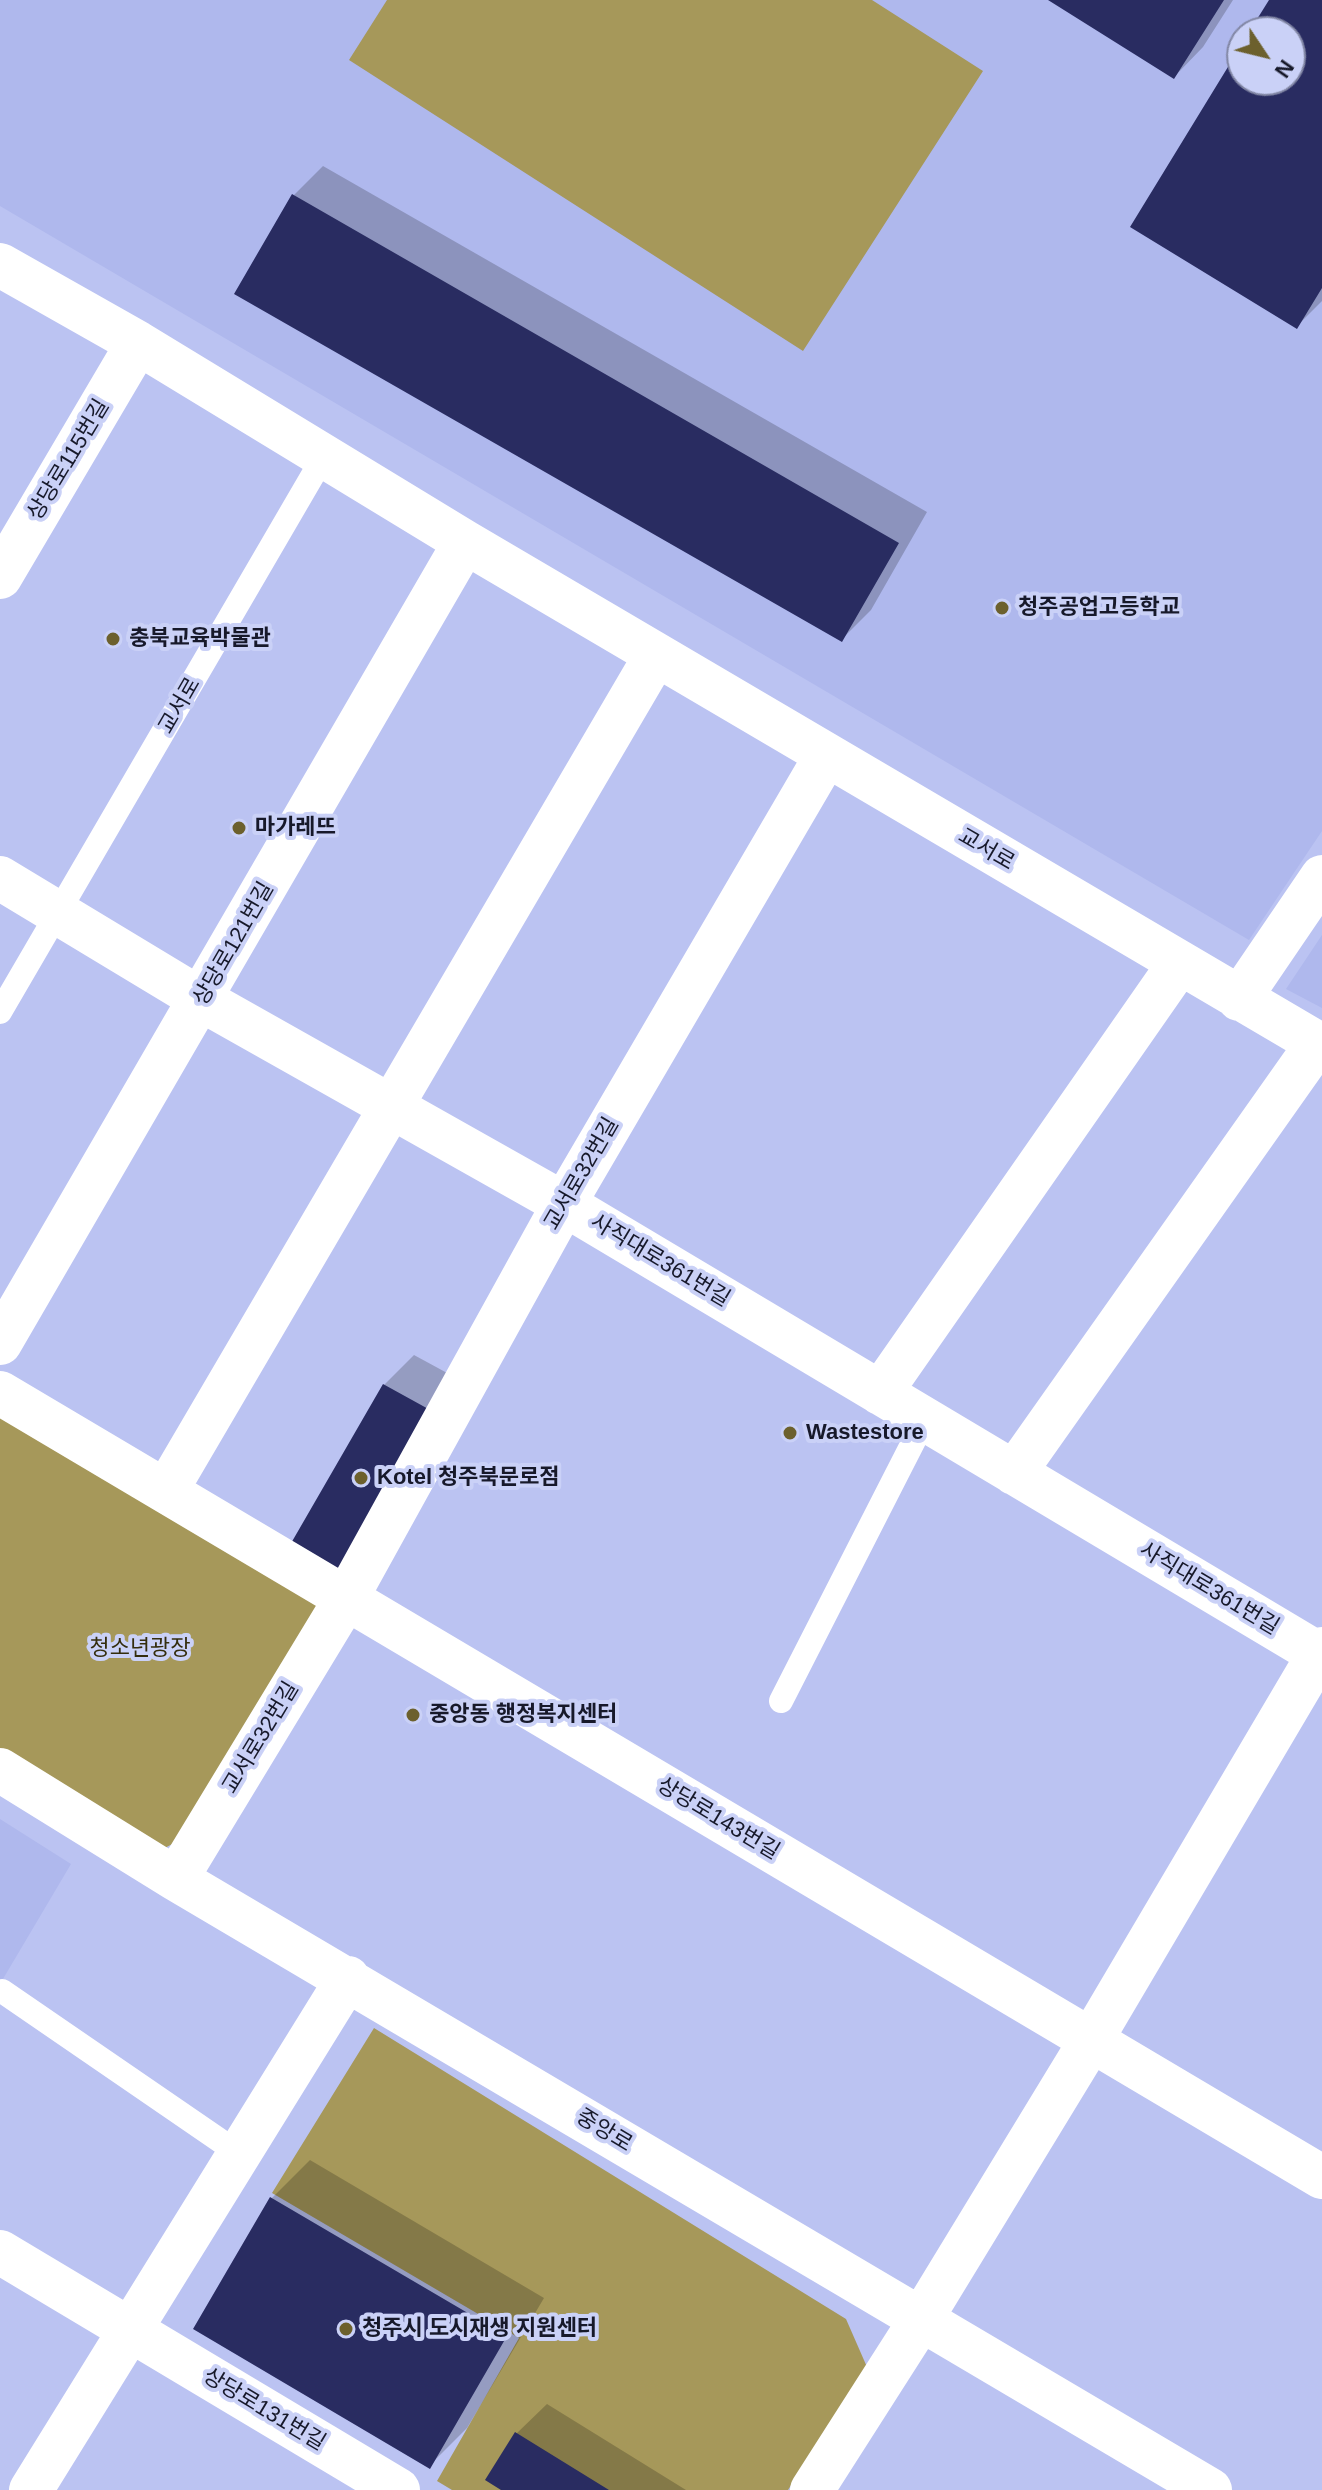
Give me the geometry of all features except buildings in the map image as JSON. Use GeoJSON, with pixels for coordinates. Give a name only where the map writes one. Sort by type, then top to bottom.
{"type":"FeatureCollection","features":[{"type":"Feature","properties":{"kind":"street","name":"교서로"},"geometry":{"type":"LineString","coordinates":[[0,265],[138,343],[465,542],[1320,1045],[1014,1473]]}},
{"type":"Feature","properties":{"kind":"street","name":"상당로115번길"},"geometry":{"type":"LineString","coordinates":[[0,577],[138,343]]}},
{"type":"Feature","properties":{"kind":"street","name":"상당로121번길"},"geometry":{"type":"LineString","coordinates":[[0,1343],[202,1000],[465,542]]}},
{"type":"Feature","properties":{"kind":"street"},"geometry":{"type":"LineString","coordinates":[[166,1491],[656,655]]}},
{"type":"Feature","properties":{"kind":"street","name":"교서로32번길"},"geometry":{"type":"LineString","coordinates":[[176,1879],[347,1597],[564,1204],[826,756]]}},
{"type":"Feature","properties":{"kind":"street"},"geometry":{"type":"LineString","coordinates":[[1239,999],[1322,877]]}},
{"type":"Feature","properties":{"kind":"street","name":"사직대로361번길"},"geometry":{"type":"LineString","coordinates":[[0,878],[202,1000],[564,1204],[1321,1653]]}},
{"type":"Feature","properties":{"kind":"street"},"geometry":{"type":"LineString","coordinates":[[880,1393],[1179,964]]}},
{"type":"Feature","properties":{"kind":"street"},"geometry":{"type":"LineString","coordinates":[[0,1393],[347,1597]]}},
{"type":"Feature","properties":{"kind":"street","name":"상당로143번길"},"geometry":{"type":"LineString","coordinates":[[347,1597],[1090,2042],[1322,2177]]}},
{"type":"Feature","properties":{"kind":"street"},"geometry":{"type":"LineString","coordinates":[[812,2490],[920,2321],[1090,2042],[1321,1653]]}},
{"type":"Feature","properties":{"kind":"street","name":"중앙로"},"geometry":{"type":"LineString","coordinates":[[0,1770],[176,1879],[1210,2490]]}},
{"type":"Feature","properties":{"kind":"street"},"geometry":{"type":"LineString","coordinates":[[31,2490],[348,1978]]}},
{"type":"Feature","properties":{"kind":"street","name":"상당로131번길"},"geometry":{"type":"LineString","coordinates":[[0,2252],[398,2490]]}},
{"type":"Feature","properties":{"kind":"lane","name":"교서로"},"geometry":{"type":"LineString","coordinates":[[58,913],[324,456]]}},
{"type":"Feature","properties":{"kind":"lane"},"geometry":{"type":"LineString","coordinates":[[0,1012],[58,913]]}},
{"type":"Feature","properties":{"kind":"lane"},"geometry":{"type":"LineString","coordinates":[[781,1701],[925,1419]]}},
{"type":"Feature","properties":{"kind":"lane"},"geometry":{"type":"LineString","coordinates":[[2,1991],[241,2155]]}},
{"type":"Feature","properties":{"kind":"shaded area","name":"청주공업고등학교"},"geometry":{"type":"Polygon","coordinates":[[[0,0],[1322,0],[1322,831],[1249,940],[0,206],[0,0]]]}},
{"type":"Feature","properties":{"kind":"shaded area"},"geometry":{"type":"Polygon","coordinates":[[[1322,935],[1322,1008],[1286,989],[1322,935]]]}},
{"type":"Feature","properties":{"kind":"shaded area"},"geometry":{"type":"Polygon","coordinates":[[[0,1819],[71,1864],[0,1984],[0,1819]]]}},
{"type":"Feature","properties":{"kind":"green space"},"geometry":{"type":"Polygon","coordinates":[[[387,0],[872,0],[983,71],[803,351],[349,60],[387,0]]]}},
{"type":"Feature","properties":{"kind":"green space","name":"청소년광장"},"geometry":{"type":"Polygon","coordinates":[[[0,1405],[333,1600],[188,1836],[153,1854],[0,1764],[0,1405]]]}},
{"type":"Feature","properties":{"kind":"green space"},"geometry":{"type":"Polygon","coordinates":[[[374,2028],[846,2319],[867,2367],[788,2490],[452,2490],[437,2481],[519,2338],[272,2193],[374,2028]]]}},
{"type":"Feature","properties":{"kind":"place","name":"청주공업고등학교"},"geometry":{"type":"Point","coordinates":[1002,608]}},
{"type":"Feature","properties":{"kind":"place","name":"충북교육박물관"},"geometry":{"type":"Point","coordinates":[113,639]}},
{"type":"Feature","properties":{"kind":"place","name":"마가레뜨"},"geometry":{"type":"Point","coordinates":[239,828]}},
{"type":"Feature","properties":{"kind":"place","name":"Wastestore"},"geometry":{"type":"Point","coordinates":[790,1433]}},
{"type":"Feature","properties":{"kind":"place","name":"Kotel 청주북문로점"},"geometry":{"type":"Point","coordinates":[361,1478]}},
{"type":"Feature","properties":{"kind":"place","name":"중앙동 행정복지센터"},"geometry":{"type":"Point","coordinates":[413,1715]}},
{"type":"Feature","properties":{"kind":"place","name":"청주시 도시재생 지원센터"},"geometry":{"type":"Point","coordinates":[346,2329]}}]}
